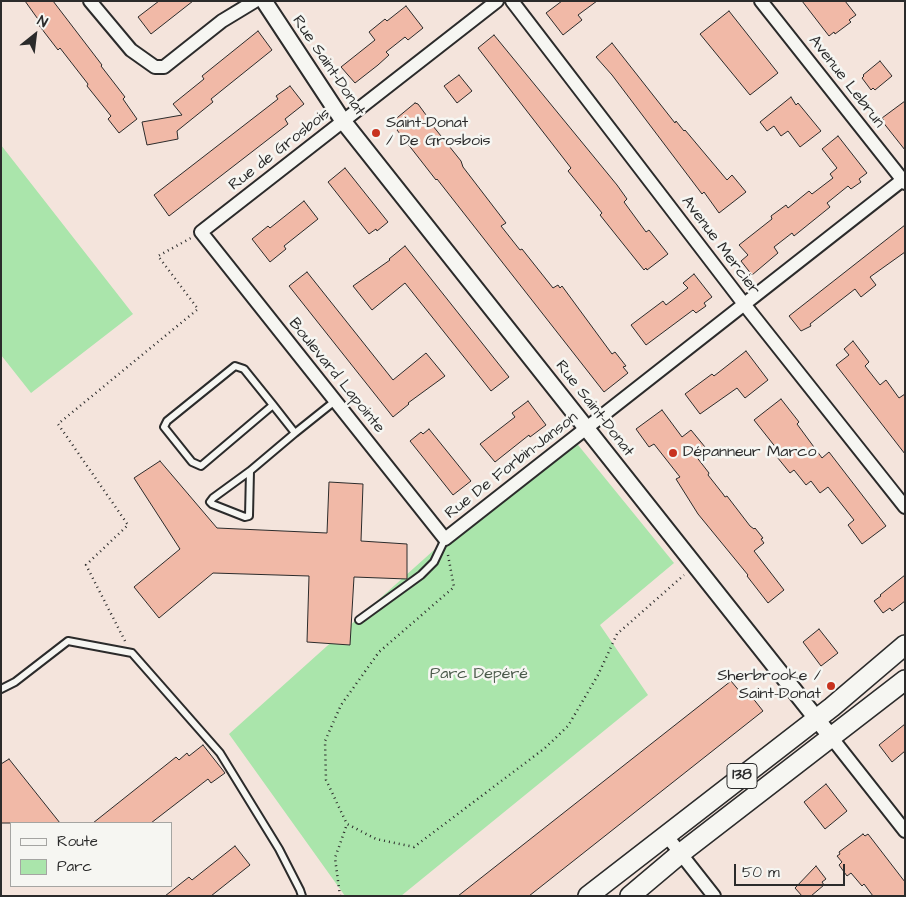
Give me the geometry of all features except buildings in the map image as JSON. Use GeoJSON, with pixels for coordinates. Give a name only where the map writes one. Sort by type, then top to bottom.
{"type":"FeatureCollection","features":[{"type":"Feature","properties":{"kind":"main road","name":"138"},"geometry":{"type":"LineString","coordinates":[[588,896],[817,718],[905,645]]}},
{"type":"Feature","properties":{"kind":"main road","name":"138"},"geometry":{"type":"LineString","coordinates":[[630,896],[681,853],[905,680]]}},
{"type":"Feature","properties":{"kind":"street"},"geometry":{"type":"LineString","coordinates":[[90,1],[131,50],[154,67],[164,68],[222,21],[255,1]]}},
{"type":"Feature","properties":{"kind":"street","name":"Rue Saint-Donat"},"geometry":{"type":"LineString","coordinates":[[264,1],[343,121],[905,831]]}},
{"type":"Feature","properties":{"kind":"street","name":"Rue de Grosbois"},"geometry":{"type":"LineString","coordinates":[[201,232],[496,1]]}},
{"type":"Feature","properties":{"kind":"street","name":"Avenue Mercier"},"geometry":{"type":"LineString","coordinates":[[512,1],[744,304],[905,508]]}},
{"type":"Feature","properties":{"kind":"street","name":"Avenue Lebrun"},"geometry":{"type":"LineString","coordinates":[[761,1],[904,180]]}},
{"type":"Feature","properties":{"kind":"street","name":"Rue De Forbin-Janson"},"geometry":{"type":"LineString","coordinates":[[446,539],[904,180]]}},
{"type":"Feature","properties":{"kind":"street","name":"Boulevard Lapointe"},"geometry":{"type":"LineString","coordinates":[[201,232],[446,539]]}},
{"type":"Feature","properties":{"kind":"street"},"geometry":{"type":"LineString","coordinates":[[666,835],[714,896]]}},
{"type":"Feature","properties":{"kind":"lane"},"geometry":{"type":"LineString","coordinates":[[273,405],[201,466],[192,462],[164,427],[167,421],[236,366],[244,369],[273,405],[295,433]]}},
{"type":"Feature","properties":{"kind":"lane"},"geometry":{"type":"LineString","coordinates":[[250,471],[249,516],[245,517],[210,502],[335,400]]}},
{"type":"Feature","properties":{"kind":"lane"},"geometry":{"type":"LineString","coordinates":[[358,620],[421,574],[434,562],[446,539]]}},
{"type":"Feature","properties":{"kind":"lane"},"geometry":{"type":"LineString","coordinates":[[1,689],[15,682],[68,641],[132,653],[220,753],[279,849],[302,896]]}},
{"type":"Feature","properties":{"kind":"path"},"geometry":{"type":"LineString","coordinates":[[132,653],[86,565],[128,525],[58,424],[198,309],[158,256],[201,232]]}},
{"type":"Feature","properties":{"kind":"path"},"geometry":{"type":"LineString","coordinates":[[446,539],[454,587],[380,652],[342,705],[325,741],[326,780],[347,824],[376,839],[414,847],[545,748],[568,726],[598,675],[617,634],[695,566]]}},
{"type":"Feature","properties":{"kind":"path"},"geometry":{"type":"LineString","coordinates":[[340,896],[335,858],[347,824]]}},
{"type":"Feature","properties":{"kind":"green space"},"geometry":{"type":"Polygon","coordinates":[[[1,145],[133,314],[31,393],[1,355],[1,145]]]}},
{"type":"Feature","properties":{"kind":"green space","name":"Parc Depéré"},"geometry":{"type":"Polygon","coordinates":[[[574,440],[674,563],[600,625],[648,695],[401,896],[345,896],[229,734],[434,550],[574,440]]]}},
{"type":"Feature","properties":{"kind":"place","name":"Saint-Donat / De Grosbois"},"geometry":{"type":"Point","coordinates":[376,133]}},
{"type":"Feature","properties":{"kind":"place","name":"Dépanneur Marco"},"geometry":{"type":"Point","coordinates":[673,453]}},
{"type":"Feature","properties":{"kind":"place","name":"Sherbrooke / Saint-Donat"},"geometry":{"type":"Point","coordinates":[831,686]}}]}
